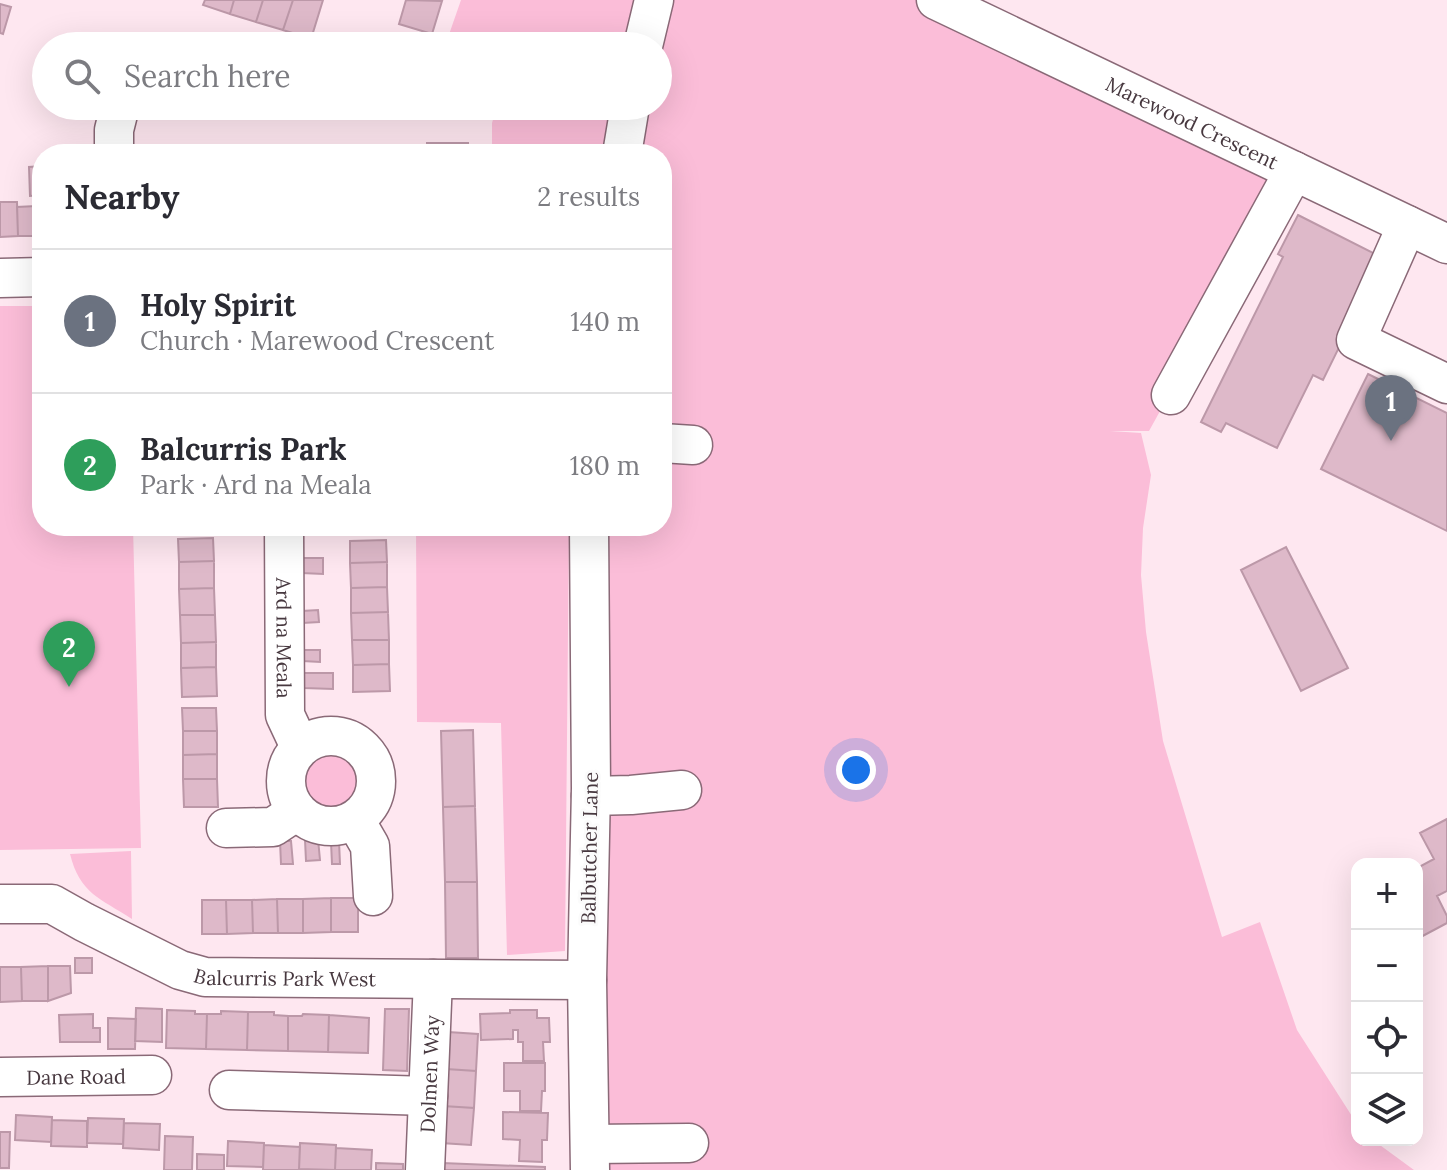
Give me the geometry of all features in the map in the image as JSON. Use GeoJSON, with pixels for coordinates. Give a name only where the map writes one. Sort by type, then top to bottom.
{"type":"FeatureCollection","features":[{"type":"Feature","properties":{"kind":"street"},"geometry":{"type":"LineString","coordinates":[[646,32],[654,0]]}},
{"type":"Feature","properties":{"kind":"street","name":"Marewood Crescent"},"geometry":{"type":"LineString","coordinates":[[936,0],[1447,244]]}},
{"type":"Feature","properties":{"kind":"street"},"geometry":{"type":"LineString","coordinates":[[114,144],[116,120]]}},
{"type":"Feature","properties":{"kind":"street"},"geometry":{"type":"LineString","coordinates":[[624,144],[628,120]]}},
{"type":"Feature","properties":{"kind":"street"},"geometry":{"type":"LineString","coordinates":[[1171,395],[1294,171]]}},
{"type":"Feature","properties":{"kind":"street"},"geometry":{"type":"LineString","coordinates":[[1407,225],[1387,299],[1356,340],[1447,384]]}},
{"type":"Feature","properties":{"kind":"street"},"geometry":{"type":"LineString","coordinates":[[0,278],[32,277]]}},
{"type":"Feature","properties":{"kind":"street","name":"Ard na Meala"},"geometry":{"type":"LineString","coordinates":[[284,536],[285,715],[300,747]]}},
{"type":"Feature","properties":{"kind":"street","name":"Balbutcher Lane"},"geometry":{"type":"LineString","coordinates":[[589,536],[591,796],[587,980],[591,1157]]}},
{"type":"Feature","properties":{"kind":"street"},"geometry":{"type":"LineString","coordinates":[[328,736],[357,744],[375,769],[373,798],[366,810],[355,820],[327,827],[313,823],[297,811],[286,790],[286,775],[300,747],[313,739],[328,736]]}},
{"type":"Feature","properties":{"kind":"street"},"geometry":{"type":"LineString","coordinates":[[591,796],[682,790]]}},
{"type":"Feature","properties":{"kind":"street"},"geometry":{"type":"LineString","coordinates":[[226,828],[273,827],[297,811]]}},
{"type":"Feature","properties":{"kind":"street"},"geometry":{"type":"LineString","coordinates":[[355,820],[370,846],[373,896]]}},
{"type":"Feature","properties":{"kind":"street","name":"Balcurris Park West"},"geometry":{"type":"LineString","coordinates":[[0,904],[52,904],[180,970],[205,977],[587,980]]}},
{"type":"Feature","properties":{"kind":"street","name":"Dolmen Way"},"geometry":{"type":"LineString","coordinates":[[425,1170],[433,979]]}},
{"type":"Feature","properties":{"kind":"street","name":"Dane Road"},"geometry":{"type":"LineString","coordinates":[[0,1077],[152,1075]]}},
{"type":"Feature","properties":{"kind":"street"},"geometry":{"type":"LineString","coordinates":[[229,1090],[428,1096]]}},
{"type":"Feature","properties":{"kind":"street"},"geometry":{"type":"LineString","coordinates":[[591,1157],[689,1143]]}},
{"type":"Feature","properties":{"kind":"shaded area"},"geometry":{"type":"Polygon","coordinates":[[[461,0],[642,0],[634,32],[450,32],[461,0]]]}},
{"type":"Feature","properties":{"kind":"shaded area"},"geometry":{"type":"Polygon","coordinates":[[[655,0],[935,0],[1293,171],[1149,431],[1110,431],[1141,433],[1151,475],[1143,528],[1141,575],[1146,632],[1163,741],[1222,937],[1260,922],[1297,1030],[1351,1115],[1351,1146],[1381,1146],[1414,1170],[591,1170],[589,536],[672,536],[672,144],[625,144],[629,120],[672,120],[672,32],[657,32],[655,0]]]}},
{"type":"Feature","properties":{"kind":"shaded area"},"geometry":{"type":"Polygon","coordinates":[[[493,120],[612,120],[606,144],[492,144],[493,120]]]}},
{"type":"Feature","properties":{"kind":"shaded area"},"geometry":{"type":"Polygon","coordinates":[[[0,306],[32,306],[32,536],[133,536],[141,848],[0,850],[0,306]]]}},
{"type":"Feature","properties":{"kind":"shaded area"},"geometry":{"type":"Polygon","coordinates":[[[416,536],[569,536],[565,951],[507,955],[501,723],[417,722],[416,536]]]}},
{"type":"Feature","properties":{"kind":"shaded area"},"geometry":{"type":"Polygon","coordinates":[[[327,751],[338,753],[348,760],[355,770],[355,792],[348,802],[338,809],[327,811],[316,809],[306,802],[299,792],[297,781],[299,770],[306,760],[316,753],[327,751]]]}},
{"type":"Feature","properties":{"kind":"shaded area"},"geometry":{"type":"Polygon","coordinates":[[[131,851],[132,919],[86,887],[70,854],[131,851]]]}},
{"type":"Feature","properties":{"kind":"building"},"geometry":{"type":"Polygon","coordinates":[[[205,0],[234,0],[230,14],[203,5],[205,0]]]}},
{"type":"Feature","properties":{"kind":"building"},"geometry":{"type":"Polygon","coordinates":[[[234,0],[263,0],[256,22],[230,14],[234,0]]]}},
{"type":"Feature","properties":{"kind":"building"},"geometry":{"type":"Polygon","coordinates":[[[263,0],[293,0],[283,30],[256,22],[263,0]]]}},
{"type":"Feature","properties":{"kind":"building"},"geometry":{"type":"Polygon","coordinates":[[[293,0],[323,0],[313,32],[283,30],[293,0]]]}},
{"type":"Feature","properties":{"kind":"building"},"geometry":{"type":"Polygon","coordinates":[[[406,0],[442,1],[433,32],[399,24],[406,0]]]}},
{"type":"Feature","properties":{"kind":"building"},"geometry":{"type":"Polygon","coordinates":[[[0,4],[11,7],[3,34],[0,33],[0,4]]]}},
{"type":"Feature","properties":{"kind":"building"},"geometry":{"type":"Polygon","coordinates":[[[427,143],[468,143],[468,144],[427,143]]]}},
{"type":"Feature","properties":{"kind":"building"},"geometry":{"type":"Polygon","coordinates":[[[29,167],[32,167],[30,196],[29,167]]]}},
{"type":"Feature","properties":{"kind":"building"},"geometry":{"type":"Polygon","coordinates":[[[0,202],[17,202],[18,236],[0,237],[0,202]]]}},
{"type":"Feature","properties":{"kind":"building"},"geometry":{"type":"Polygon","coordinates":[[[32,206],[32,236],[18,236],[17,207],[32,206]]]}},
{"type":"Feature","properties":{"kind":"building"},"geometry":{"type":"Polygon","coordinates":[[[1298,215],[1383,258],[1323,380],[1313,375],[1277,448],[1226,423],[1221,432],[1201,422],[1283,257],[1278,254],[1298,215]]]}},
{"type":"Feature","properties":{"kind":"building"},"geometry":{"type":"Polygon","coordinates":[[[1368,374],[1447,413],[1447,531],[1321,469],[1368,374]]]}},
{"type":"Feature","properties":{"kind":"building"},"geometry":{"type":"Polygon","coordinates":[[[213,538],[214,561],[179,562],[178,539],[213,538]]]}},
{"type":"Feature","properties":{"kind":"building"},"geometry":{"type":"Polygon","coordinates":[[[386,540],[387,562],[350,563],[350,541],[386,540]]]}},
{"type":"Feature","properties":{"kind":"building"},"geometry":{"type":"Polygon","coordinates":[[[1286,547],[1348,668],[1301,691],[1241,570],[1286,547]]]}},
{"type":"Feature","properties":{"kind":"building"},"geometry":{"type":"Polygon","coordinates":[[[302,558],[323,558],[323,574],[302,573],[302,558]]]}},
{"type":"Feature","properties":{"kind":"building"},"geometry":{"type":"Polygon","coordinates":[[[214,561],[214,588],[179,589],[179,562],[214,561]]]}},
{"type":"Feature","properties":{"kind":"building"},"geometry":{"type":"Polygon","coordinates":[[[387,562],[387,587],[351,588],[350,563],[387,562]]]}},
{"type":"Feature","properties":{"kind":"building"},"geometry":{"type":"Polygon","coordinates":[[[387,587],[388,612],[351,613],[351,588],[387,587]]]}},
{"type":"Feature","properties":{"kind":"building"},"geometry":{"type":"Polygon","coordinates":[[[214,588],[215,615],[180,615],[179,589],[214,588]]]}},
{"type":"Feature","properties":{"kind":"building"},"geometry":{"type":"Polygon","coordinates":[[[318,610],[319,622],[303,623],[302,611],[318,610]]]}},
{"type":"Feature","properties":{"kind":"building"},"geometry":{"type":"Polygon","coordinates":[[[388,612],[389,640],[352,640],[351,613],[388,612]]]}},
{"type":"Feature","properties":{"kind":"building"},"geometry":{"type":"Polygon","coordinates":[[[180,615],[215,615],[216,642],[181,643],[180,615]]]}},
{"type":"Feature","properties":{"kind":"building"},"geometry":{"type":"Polygon","coordinates":[[[352,640],[389,640],[389,664],[353,665],[352,640]]]}},
{"type":"Feature","properties":{"kind":"building"},"geometry":{"type":"Polygon","coordinates":[[[216,642],[216,667],[181,668],[181,643],[216,642]]]}},
{"type":"Feature","properties":{"kind":"building"},"geometry":{"type":"Polygon","coordinates":[[[302,650],[320,650],[320,662],[303,661],[302,650]]]}},
{"type":"Feature","properties":{"kind":"building"},"geometry":{"type":"Polygon","coordinates":[[[389,664],[390,691],[353,692],[353,665],[389,664]]]}},
{"type":"Feature","properties":{"kind":"building"},"geometry":{"type":"Polygon","coordinates":[[[216,667],[217,696],[182,697],[181,668],[216,667]]]}},
{"type":"Feature","properties":{"kind":"building"},"geometry":{"type":"Polygon","coordinates":[[[304,673],[333,673],[333,689],[304,688],[304,673]]]}},
{"type":"Feature","properties":{"kind":"building"},"geometry":{"type":"Polygon","coordinates":[[[182,708],[216,708],[217,731],[183,731],[182,708]]]}},
{"type":"Feature","properties":{"kind":"building"},"geometry":{"type":"Polygon","coordinates":[[[473,730],[475,806],[443,807],[441,731],[473,730]]]}},
{"type":"Feature","properties":{"kind":"building"},"geometry":{"type":"Polygon","coordinates":[[[183,731],[217,731],[217,754],[183,755],[183,731]]]}},
{"type":"Feature","properties":{"kind":"building"},"geometry":{"type":"Polygon","coordinates":[[[217,754],[217,779],[183,779],[183,755],[217,754]]]}},
{"type":"Feature","properties":{"kind":"building"},"geometry":{"type":"Polygon","coordinates":[[[183,779],[217,779],[218,807],[184,807],[183,779]]]}},
{"type":"Feature","properties":{"kind":"building"},"geometry":{"type":"Polygon","coordinates":[[[475,806],[477,882],[445,882],[443,807],[475,806]]]}},
{"type":"Feature","properties":{"kind":"building"},"geometry":{"type":"Polygon","coordinates":[[[1447,819],[1447,891],[1437,896],[1447,916],[1447,923],[1423,936],[1423,865],[1434,859],[1420,833],[1447,819]]]}},
{"type":"Feature","properties":{"kind":"building"},"geometry":{"type":"Polygon","coordinates":[[[318,839],[320,860],[306,861],[305,840],[318,839]]]}},
{"type":"Feature","properties":{"kind":"building"},"geometry":{"type":"Polygon","coordinates":[[[280,841],[291,841],[293,864],[281,864],[280,841]]]}},
{"type":"Feature","properties":{"kind":"building"},"geometry":{"type":"Polygon","coordinates":[[[339,841],[340,864],[332,864],[331,842],[339,841]]]}},
{"type":"Feature","properties":{"kind":"building"},"geometry":{"type":"Polygon","coordinates":[[[445,882],[477,882],[478,958],[446,958],[445,882]]]}},
{"type":"Feature","properties":{"kind":"building"},"geometry":{"type":"Polygon","coordinates":[[[331,898],[331,932],[303,933],[303,899],[331,898]]]}},
{"type":"Feature","properties":{"kind":"building"},"geometry":{"type":"Polygon","coordinates":[[[331,898],[358,898],[358,932],[331,932],[331,898]]]}},
{"type":"Feature","properties":{"kind":"building"},"geometry":{"type":"Polygon","coordinates":[[[277,899],[278,933],[253,933],[252,900],[277,899]]]}},
{"type":"Feature","properties":{"kind":"building"},"geometry":{"type":"Polygon","coordinates":[[[277,899],[303,899],[303,933],[278,933],[277,899]]]}},
{"type":"Feature","properties":{"kind":"building"},"geometry":{"type":"Polygon","coordinates":[[[202,900],[226,900],[227,934],[202,934],[202,900]]]}},
{"type":"Feature","properties":{"kind":"building"},"geometry":{"type":"Polygon","coordinates":[[[226,900],[252,900],[253,933],[227,934],[226,900]]]}},
{"type":"Feature","properties":{"kind":"building"},"geometry":{"type":"Polygon","coordinates":[[[75,958],[92,958],[92,973],[75,973],[75,958]]]}},
{"type":"Feature","properties":{"kind":"building"},"geometry":{"type":"Polygon","coordinates":[[[48,966],[70,966],[71,993],[48,1001],[48,966]]]}},
{"type":"Feature","properties":{"kind":"building"},"geometry":{"type":"Polygon","coordinates":[[[48,966],[48,1001],[22,1001],[21,967],[48,966]]]}},
{"type":"Feature","properties":{"kind":"building"},"geometry":{"type":"Polygon","coordinates":[[[0,967],[21,967],[22,1001],[0,1002],[0,967]]]}},
{"type":"Feature","properties":{"kind":"building"},"geometry":{"type":"Polygon","coordinates":[[[136,1008],[162,1009],[162,1042],[135,1041],[136,1008]]]}},
{"type":"Feature","properties":{"kind":"building"},"geometry":{"type":"Polygon","coordinates":[[[385,1009],[409,1009],[407,1071],[383,1070],[385,1009]]]}},
{"type":"Feature","properties":{"kind":"building"},"geometry":{"type":"Polygon","coordinates":[[[167,1010],[207,1014],[206,1049],[166,1048],[167,1010]]]}},
{"type":"Feature","properties":{"kind":"building"},"geometry":{"type":"Polygon","coordinates":[[[510,1010],[537,1010],[537,1018],[549,1018],[550,1042],[543,1042],[544,1061],[523,1061],[523,1042],[518,1042],[518,1030],[513,1030],[513,1039],[481,1040],[480,1014],[510,1013],[510,1010]]]}},
{"type":"Feature","properties":{"kind":"building"},"geometry":{"type":"Polygon","coordinates":[[[221,1011],[248,1012],[247,1050],[206,1049],[207,1014],[221,1014],[221,1011]]]}},
{"type":"Feature","properties":{"kind":"building"},"geometry":{"type":"Polygon","coordinates":[[[248,1012],[274,1012],[274,1015],[288,1016],[288,1051],[247,1050],[248,1012]]]}},
{"type":"Feature","properties":{"kind":"building"},"geometry":{"type":"Polygon","coordinates":[[[93,1014],[93,1028],[100,1028],[100,1042],[60,1042],[59,1015],[93,1014]]]}},
{"type":"Feature","properties":{"kind":"building"},"geometry":{"type":"Polygon","coordinates":[[[329,1015],[328,1052],[288,1051],[288,1016],[329,1015]]]}},
{"type":"Feature","properties":{"kind":"building"},"geometry":{"type":"Polygon","coordinates":[[[329,1015],[369,1018],[368,1053],[328,1052],[329,1015]]]}},
{"type":"Feature","properties":{"kind":"building"},"geometry":{"type":"Polygon","coordinates":[[[108,1018],[136,1019],[135,1049],[108,1049],[108,1018]]]}},
{"type":"Feature","properties":{"kind":"building"},"geometry":{"type":"Polygon","coordinates":[[[448,1032],[478,1034],[476,1071],[446,1069],[448,1032]]]}},
{"type":"Feature","properties":{"kind":"building"},"geometry":{"type":"Polygon","coordinates":[[[504,1063],[545,1063],[541,1111],[520,1111],[520,1091],[504,1091],[504,1063]]]}},
{"type":"Feature","properties":{"kind":"building"},"geometry":{"type":"Polygon","coordinates":[[[446,1069],[476,1071],[474,1108],[443,1106],[446,1069]]]}},
{"type":"Feature","properties":{"kind":"building"},"geometry":{"type":"Polygon","coordinates":[[[443,1106],[474,1108],[471,1145],[441,1143],[443,1106]]]}},
{"type":"Feature","properties":{"kind":"building"},"geometry":{"type":"Polygon","coordinates":[[[503,1112],[548,1113],[547,1140],[542,1140],[542,1162],[519,1161],[520,1140],[503,1139],[503,1112]]]}},
{"type":"Feature","properties":{"kind":"building"},"geometry":{"type":"Polygon","coordinates":[[[16,1115],[52,1117],[51,1142],[15,1140],[16,1115]]]}},
{"type":"Feature","properties":{"kind":"building"},"geometry":{"type":"Polygon","coordinates":[[[88,1118],[124,1119],[123,1144],[87,1143],[88,1118]]]}},
{"type":"Feature","properties":{"kind":"building"},"geometry":{"type":"Polygon","coordinates":[[[52,1120],[87,1121],[87,1147],[51,1146],[52,1120]]]}},
{"type":"Feature","properties":{"kind":"building"},"geometry":{"type":"Polygon","coordinates":[[[124,1123],[160,1124],[159,1150],[123,1148],[124,1123]]]}},
{"type":"Feature","properties":{"kind":"building"},"geometry":{"type":"Polygon","coordinates":[[[0,1132],[10,1132],[9,1168],[0,1168],[0,1132]]]}},
{"type":"Feature","properties":{"kind":"building"},"geometry":{"type":"Polygon","coordinates":[[[165,1136],[193,1137],[192,1170],[164,1170],[165,1136]]]}},
{"type":"Feature","properties":{"kind":"building"},"geometry":{"type":"Polygon","coordinates":[[[228,1141],[264,1143],[263,1167],[227,1166],[228,1141]]]}},
{"type":"Feature","properties":{"kind":"building"},"geometry":{"type":"Polygon","coordinates":[[[300,1143],[336,1145],[335,1170],[299,1169],[300,1143]]]}},
{"type":"Feature","properties":{"kind":"building"},"geometry":{"type":"Polygon","coordinates":[[[264,1145],[300,1147],[299,1170],[263,1170],[264,1145]]]}},
{"type":"Feature","properties":{"kind":"building"},"geometry":{"type":"Polygon","coordinates":[[[336,1148],[372,1150],[371,1170],[335,1170],[336,1148]]]}},
{"type":"Feature","properties":{"kind":"building"},"geometry":{"type":"Polygon","coordinates":[[[197,1154],[224,1155],[224,1170],[197,1170],[197,1154]]]}},
{"type":"Feature","properties":{"kind":"building"},"geometry":{"type":"Polygon","coordinates":[[[376,1163],[403,1164],[403,1170],[376,1170],[376,1163]]]}},
{"type":"Feature","properties":{"kind":"building"},"geometry":{"type":"Polygon","coordinates":[[[442,1163],[545,1167],[545,1170],[442,1170],[442,1163]]]}},
{"type":"Feature","properties":{"kind":"place","name":"Holy Spirit"},"geometry":{"type":"Point","coordinates":[1391,441]}},
{"type":"Feature","properties":{"kind":"place","name":"Balcurris Park"},"geometry":{"type":"Point","coordinates":[69,687]}}]}
